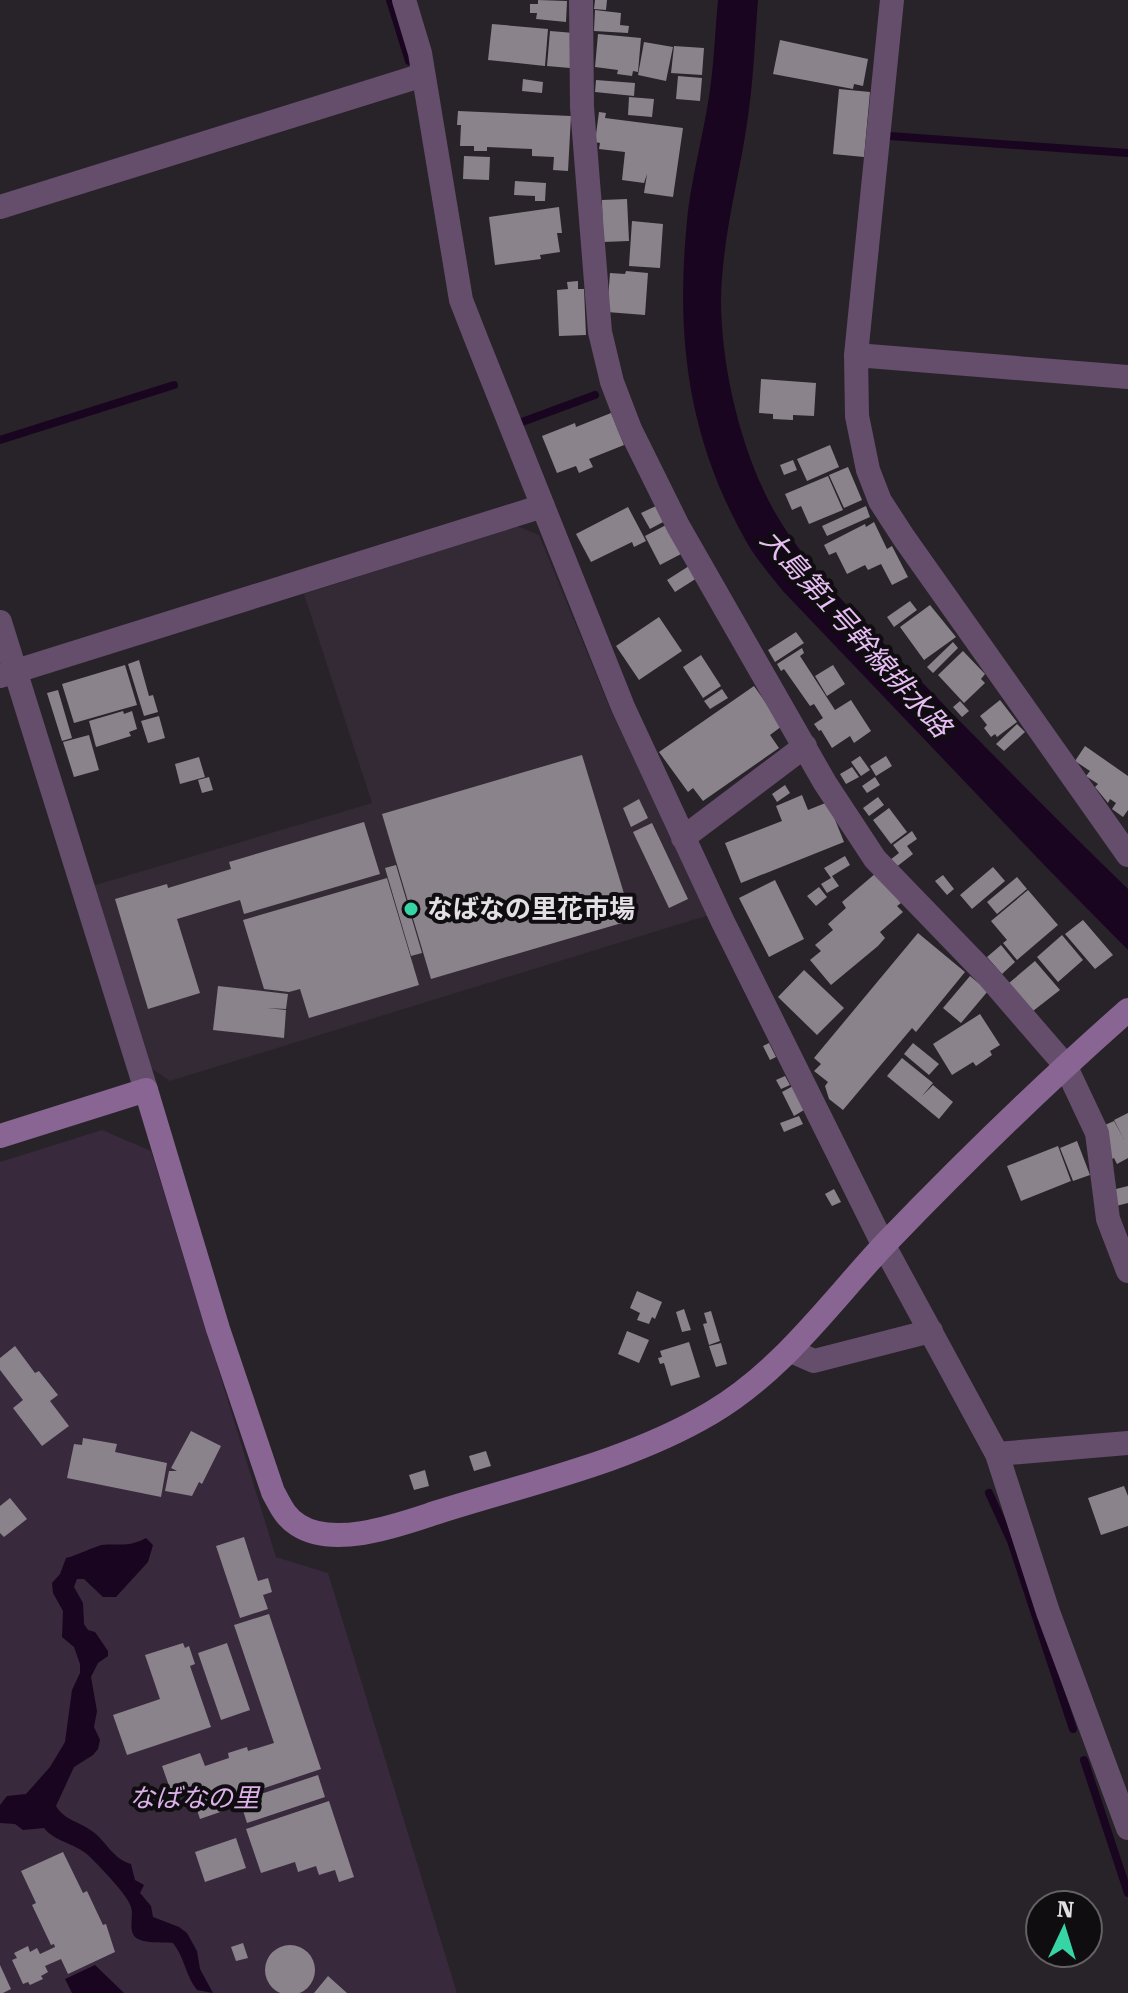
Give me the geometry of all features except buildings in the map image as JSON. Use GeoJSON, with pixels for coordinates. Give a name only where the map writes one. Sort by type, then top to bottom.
{"type":"FeatureCollection","features":[{"type":"Feature","properties":{"kind":"street"},"geometry":{"type":"LineString","coordinates":[[404,0],[420,53],[461,300],[623,707],[683,838],[884,1246],[997,1454],[1048,1612],[1128,1828]]}},
{"type":"Feature","properties":{"kind":"street"},"geometry":{"type":"LineString","coordinates":[[581,0],[582,107],[600,332],[612,382],[630,429],[678,526],[825,783],[875,859],[988,976],[1065,1065],[1097,1133],[1108,1219],[1128,1271]]}},
{"type":"Feature","properties":{"kind":"street"},"geometry":{"type":"LineString","coordinates":[[892,0],[856,355],[857,416],[868,470],[880,501],[904,538],[1128,855]]}},
{"type":"Feature","properties":{"kind":"street"},"geometry":{"type":"LineString","coordinates":[[0,207],[423,75]]}},
{"type":"Feature","properties":{"kind":"street"},"geometry":{"type":"LineString","coordinates":[[856,355],[1128,377]]}},
{"type":"Feature","properties":{"kind":"street"},"geometry":{"type":"LineString","coordinates":[[8,673],[543,506]]}},
{"type":"Feature","properties":{"kind":"street"},"geometry":{"type":"LineString","coordinates":[[0,622],[8,673],[146,1090],[218,1329],[273,1492],[285,1515],[300,1527],[318,1532],[369,1533],[614,1457],[712,1413],[791,1351],[884,1246],[1065,1065],[1128,1010]]}},
{"type":"Feature","properties":{"kind":"street"},"geometry":{"type":"LineString","coordinates":[[683,838],[805,746]]}},
{"type":"Feature","properties":{"kind":"street"},"geometry":{"type":"LineString","coordinates":[[0,1136],[146,1090]]}},
{"type":"Feature","properties":{"kind":"street"},"geometry":{"type":"LineString","coordinates":[[791,1351],[814,1361],[931,1331]]}},
{"type":"Feature","properties":{"kind":"street"},"geometry":{"type":"LineString","coordinates":[[997,1454],[1128,1443]]}},
{"type":"Feature","properties":{"kind":"shaded area"},"geometry":{"type":"Polygon","coordinates":[[[517,526],[539,535],[612,713],[709,915],[170,1081],[148,1066],[92,886],[372,803],[304,594],[517,526]]]}},
{"type":"Feature","properties":{"kind":"green space","name":"なばなの里"},"geometry":{"type":"Polygon","coordinates":[[[102,1130],[151,1151],[276,1557],[328,1573],[457,1993],[0,1993],[0,1162],[102,1130]]]}},
{"type":"Feature","properties":{"kind":"water","name":"大島第1号幹線排水路"},"geometry":{"type":"Polygon","coordinates":[[[718,0],[758,0],[751,95],[728,227],[721,300],[729,380],[751,461],[787,532],[837,594],[1128,889],[1128,950],[782,590],[750,548],[726,501],[698,421],[690,381],[683,299],[688,211],[709,97],[718,0]]]}},
{"type":"Feature","properties":{"kind":"water"},"geometry":{"type":"Polygon","coordinates":[[[146,1538],[153,1545],[148,1562],[116,1597],[103,1597],[84,1579],[77,1579],[74,1587],[83,1603],[84,1624],[88,1630],[95,1632],[108,1656],[98,1663],[91,1677],[97,1711],[94,1727],[100,1740],[98,1749],[74,1767],[56,1806],[63,1815],[97,1835],[119,1858],[131,1864],[135,1880],[144,1885],[140,1893],[151,1906],[153,1917],[187,1933],[213,1993],[197,1990],[173,1943],[148,1942],[135,1937],[129,1902],[85,1853],[54,1837],[44,1828],[23,1830],[15,1824],[0,1823],[0,1805],[7,1796],[26,1794],[50,1767],[65,1742],[72,1690],[80,1673],[74,1647],[62,1637],[63,1611],[53,1593],[52,1583],[60,1574],[66,1558],[102,1545],[129,1544],[146,1538]]]}},
{"type":"Feature","properties":{"kind":"water"},"geometry":{"type":"Polygon","coordinates":[[[95,1965],[124,1993],[72,1993],[65,1979],[95,1965]]]}},
{"type":"Feature","properties":{"kind":"waterway"},"geometry":{"type":"LineString","coordinates":[[390,0],[409,61]]}},
{"type":"Feature","properties":{"kind":"waterway"},"geometry":{"type":"LineString","coordinates":[[890,136],[1128,153]]}},
{"type":"Feature","properties":{"kind":"waterway"},"geometry":{"type":"LineString","coordinates":[[0,440],[174,385]]}},
{"type":"Feature","properties":{"kind":"waterway"},"geometry":{"type":"LineString","coordinates":[[522,422],[595,395]]}},
{"type":"Feature","properties":{"kind":"waterway"},"geometry":{"type":"LineString","coordinates":[[989,1493],[1011,1541],[1073,1729]]}},
{"type":"Feature","properties":{"kind":"waterway"},"geometry":{"type":"LineString","coordinates":[[1084,1760],[1128,1893]]}},
{"type":"Feature","properties":{"kind":"place","name":"なばなの里花市場"},"geometry":{"type":"Point","coordinates":[411,909]}}]}
